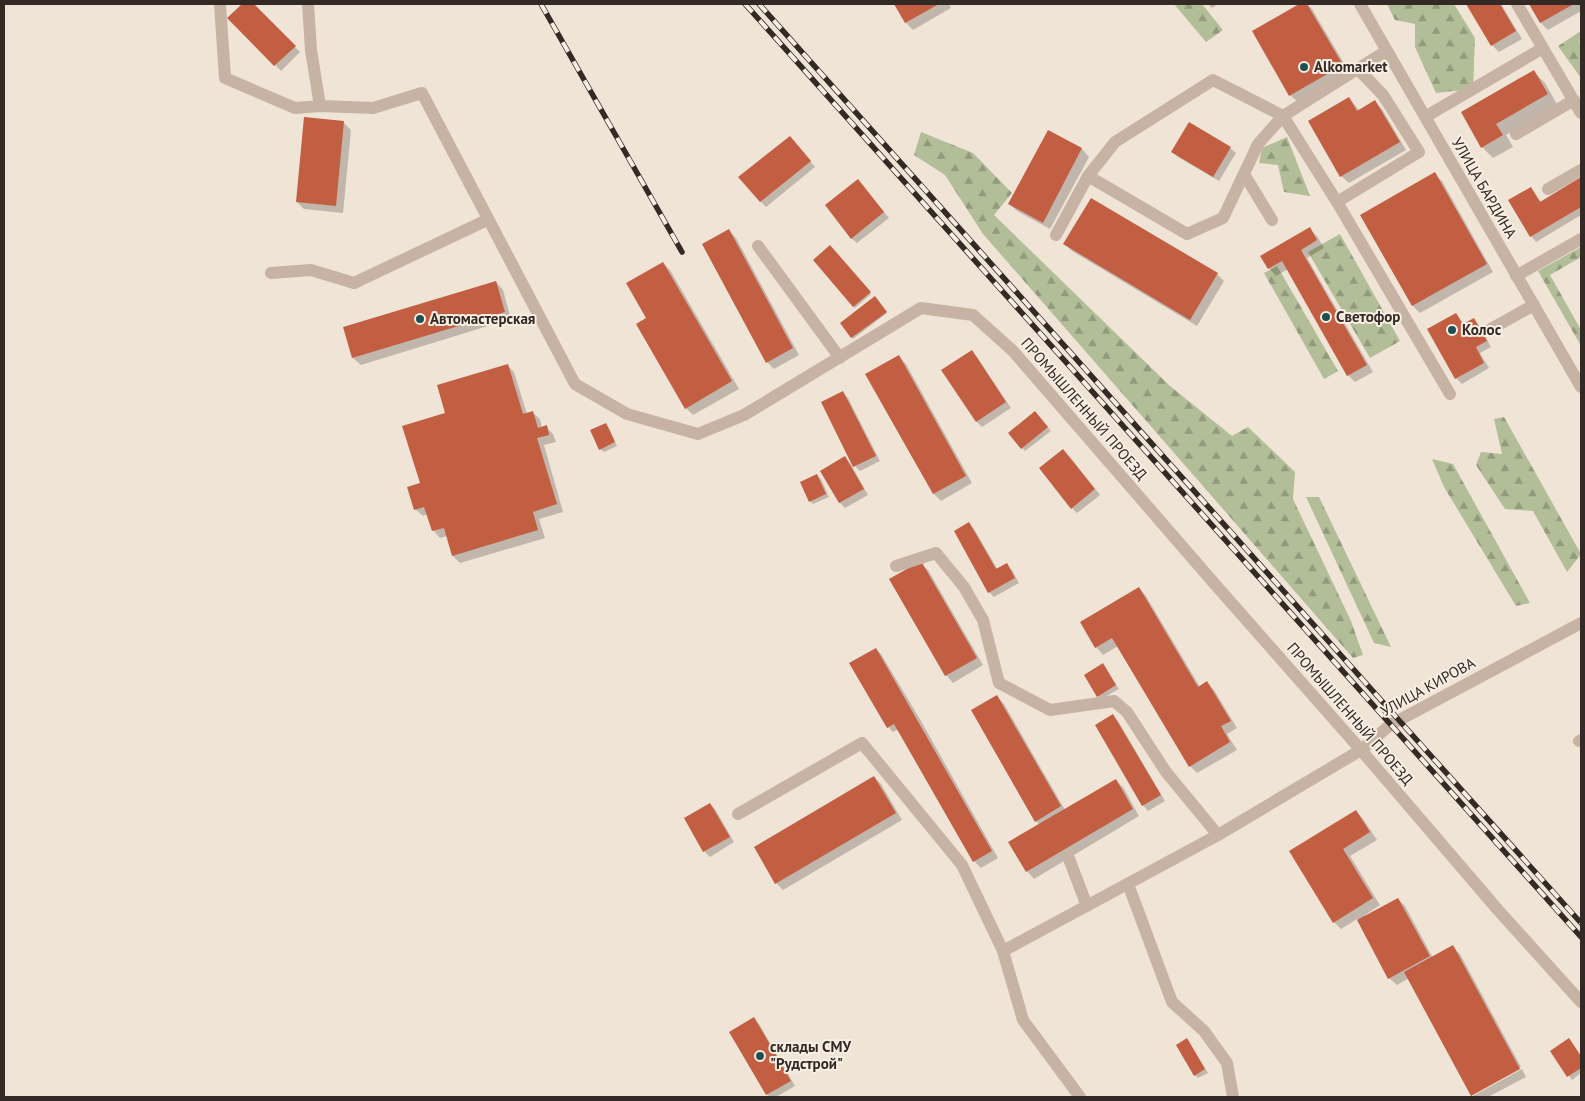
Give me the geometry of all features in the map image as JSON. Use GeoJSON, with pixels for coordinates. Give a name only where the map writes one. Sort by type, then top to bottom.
{"type":"FeatureCollection","features":[{"type":"Feature","properties":{"kind":"street"},"geometry":{"type":"LineString","coordinates":[[220,4],[225,78],[295,108],[320,106],[311,50],[308,4]]}},
{"type":"Feature","properties":{"kind":"street","name":"УЛИЦА БАРДИНА"},"geometry":{"type":"LineString","coordinates":[[1360,4],[1581,387]]}},
{"type":"Feature","properties":{"kind":"street"},"geometry":{"type":"LineString","coordinates":[[1517,4],[1581,113]]}},
{"type":"Feature","properties":{"kind":"street"},"geometry":{"type":"LineString","coordinates":[[1425,117],[1543,48]]}},
{"type":"Feature","properties":{"kind":"street"},"geometry":{"type":"LineString","coordinates":[[1088,176],[1187,234],[1223,218],[1258,144],[1283,116],[1386,50]]}},
{"type":"Feature","properties":{"kind":"street"},"geometry":{"type":"LineString","coordinates":[[1337,202],[1419,152],[1383,95],[1358,68]]}},
{"type":"Feature","properties":{"kind":"street"},"geometry":{"type":"LineString","coordinates":[[1056,234],[1088,176],[1115,142],[1213,80],[1283,116],[1337,202],[1450,394]]}},
{"type":"Feature","properties":{"kind":"street","name":"ПРОМЫШЛЕННЫЙ ПРОЕЗД"},"geometry":{"type":"LineString","coordinates":[[320,106],[373,108],[422,93],[487,220],[575,384],[627,414],[698,434],[744,416],[922,308],[973,315],[1013,351],[1498,910],[1581,1002]]}},
{"type":"Feature","properties":{"kind":"street"},"geometry":{"type":"LineString","coordinates":[[1516,134],[1574,100]]}},
{"type":"Feature","properties":{"kind":"street"},"geometry":{"type":"LineString","coordinates":[[1548,189],[1581,170]]}},
{"type":"Feature","properties":{"kind":"street"},"geometry":{"type":"LineString","coordinates":[[1244,174],[1272,220]]}},
{"type":"Feature","properties":{"kind":"street"},"geometry":{"type":"LineString","coordinates":[[271,273],[311,270],[354,283],[487,220]]}},
{"type":"Feature","properties":{"kind":"street"},"geometry":{"type":"LineString","coordinates":[[1516,276],[1581,240]]}},
{"type":"Feature","properties":{"kind":"street"},"geometry":{"type":"LineString","coordinates":[[758,246],[840,358]]}},
{"type":"Feature","properties":{"kind":"street"},"geometry":{"type":"LineString","coordinates":[[1489,330],[1534,305]]}},
{"type":"Feature","properties":{"kind":"street"},"geometry":{"type":"LineString","coordinates":[[896,566],[936,554],[964,588],[983,620],[999,683],[1050,710],[1114,701],[1127,712],[1166,772],[1218,835]]}},
{"type":"Feature","properties":{"kind":"street","name":"УЛИЦА КИРОВА"},"geometry":{"type":"LineString","coordinates":[[1003,951],[1218,835],[1361,750],[1390,725],[1581,623]]}},
{"type":"Feature","properties":{"kind":"street"},"geometry":{"type":"LineString","coordinates":[[738,814],[862,743],[962,865],[1003,951],[1023,1020],[1080,1097]]}},
{"type":"Feature","properties":{"kind":"street"},"geometry":{"type":"LineString","coordinates":[[1068,856],[1087,906]]}},
{"type":"Feature","properties":{"kind":"street"},"geometry":{"type":"LineString","coordinates":[[1128,884],[1172,1002],[1204,1031],[1227,1063],[1233,1097]]}},
{"type":"Feature","properties":{"kind":"green space"},"geometry":{"type":"Polygon","coordinates":[[[1174,4],[1202,4],[1223,30],[1206,42],[1174,4]]]}},
{"type":"Feature","properties":{"kind":"green space"},"geometry":{"type":"Polygon","coordinates":[[[1387,4],[1454,4],[1475,38],[1473,89],[1436,93],[1415,47],[1415,24],[1395,20],[1387,4]]]}},
{"type":"Feature","properties":{"kind":"green space"},"geometry":{"type":"Polygon","coordinates":[[[1581,31],[1581,40],[1579,41],[1581,46],[1581,78],[1558,46],[1581,31]]]}},
{"type":"Feature","properties":{"kind":"green space"},"geometry":{"type":"Polygon","coordinates":[[[921,132],[973,153],[1012,193],[994,215],[1170,386],[1232,436],[1248,427],[1295,472],[1293,499],[1351,621],[1363,655],[1353,658],[983,234],[945,175],[914,155],[921,132]]]}},
{"type":"Feature","properties":{"kind":"green space"},"geometry":{"type":"Polygon","coordinates":[[[1287,137],[1310,196],[1284,192],[1278,165],[1259,163],[1262,148],[1287,137]]]}},
{"type":"Feature","properties":{"kind":"green space"},"geometry":{"type":"Polygon","coordinates":[[[1340,234],[1400,341],[1370,358],[1308,252],[1340,234]]]}},
{"type":"Feature","properties":{"kind":"green space"},"geometry":{"type":"Polygon","coordinates":[[[1581,247],[1581,257],[1550,275],[1581,330],[1581,346],[1538,271],[1581,247]]]}},
{"type":"Feature","properties":{"kind":"green space"},"geometry":{"type":"Polygon","coordinates":[[[1277,266],[1338,371],[1324,379],[1264,273],[1277,266]]]}},
{"type":"Feature","properties":{"kind":"green space"},"geometry":{"type":"Polygon","coordinates":[[[1504,417],[1581,554],[1567,572],[1533,511],[1505,509],[1476,465],[1481,452],[1502,454],[1494,419],[1504,417]]]}},
{"type":"Feature","properties":{"kind":"green space"},"geometry":{"type":"Polygon","coordinates":[[[1432,459],[1453,464],[1530,603],[1516,606],[1444,487],[1432,459]]]}},
{"type":"Feature","properties":{"kind":"green space"},"geometry":{"type":"Polygon","coordinates":[[[1306,497],[1319,497],[1391,647],[1374,643],[1306,497]]]}},
{"type":"Feature","properties":{"kind":"building"},"geometry":{"type":"Polygon","coordinates":[[[242,4],[254,4],[296,46],[274,66],[227,18],[242,4]]]}},
{"type":"Feature","properties":{"kind":"building"},"geometry":{"type":"Polygon","coordinates":[[[894,4],[939,4],[905,23],[894,4]]]}},
{"type":"Feature","properties":{"kind":"building"},"geometry":{"type":"Polygon","coordinates":[[[1299,4],[1307,4],[1343,65],[1289,96],[1252,31],[1299,4]]]}},
{"type":"Feature","properties":{"kind":"building"},"geometry":{"type":"Polygon","coordinates":[[[1466,4],[1500,4],[1516,31],[1491,46],[1466,4]]]}},
{"type":"Feature","properties":{"kind":"building"},"geometry":{"type":"Polygon","coordinates":[[[1529,4],[1574,4],[1540,23],[1529,4]]]}},
{"type":"Feature","properties":{"kind":"building"},"geometry":{"type":"Polygon","coordinates":[[[1534,70],[1548,94],[1496,124],[1503,135],[1481,148],[1461,112],[1534,70]]]}},
{"type":"Feature","properties":{"kind":"building"},"geometry":{"type":"Polygon","coordinates":[[[1349,97],[1357,111],[1375,100],[1400,142],[1340,177],[1308,121],[1349,97]]]}},
{"type":"Feature","properties":{"kind":"building"},"geometry":{"type":"Polygon","coordinates":[[[304,117],[344,121],[336,206],[296,202],[304,117]]]}},
{"type":"Feature","properties":{"kind":"building"},"geometry":{"type":"Polygon","coordinates":[[[1189,122],[1231,147],[1213,177],[1171,152],[1189,122]]]}},
{"type":"Feature","properties":{"kind":"building"},"geometry":{"type":"Polygon","coordinates":[[[1048,130],[1082,148],[1043,223],[1008,204],[1048,130]]]}},
{"type":"Feature","properties":{"kind":"building"},"geometry":{"type":"Polygon","coordinates":[[[790,136],[811,161],[760,202],[738,177],[790,136]]]}},
{"type":"Feature","properties":{"kind":"building"},"geometry":{"type":"Polygon","coordinates":[[[1435,172],[1487,264],[1412,306],[1360,215],[1435,172]]]}},
{"type":"Feature","properties":{"kind":"building"},"geometry":{"type":"Polygon","coordinates":[[[1581,177],[1581,207],[1530,237],[1508,200],[1531,187],[1540,202],[1581,177]]]}},
{"type":"Feature","properties":{"kind":"building"},"geometry":{"type":"Polygon","coordinates":[[[858,179],[884,212],[851,239],[825,205],[858,179]]]}},
{"type":"Feature","properties":{"kind":"building"},"geometry":{"type":"Polygon","coordinates":[[[1091,198],[1218,273],[1190,320],[1063,244],[1091,198]]]}},
{"type":"Feature","properties":{"kind":"building","name":"Светофор"},"geometry":{"type":"Polygon","coordinates":[[[1310,227],[1317,240],[1301,250],[1367,365],[1347,376],[1282,261],[1268,269],[1260,256],[1310,227]]]}},
{"type":"Feature","properties":{"kind":"building"},"geometry":{"type":"Polygon","coordinates":[[[729,229],[793,348],[766,363],[702,244],[729,229]]]}},
{"type":"Feature","properties":{"kind":"building"},"geometry":{"type":"Polygon","coordinates":[[[830,245],[871,292],[853,307],[813,260],[830,245]]]}},
{"type":"Feature","properties":{"kind":"building"},"geometry":{"type":"Polygon","coordinates":[[[663,262],[732,381],[685,409],[636,324],[646,318],[626,283],[663,262]]]}},
{"type":"Feature","properties":{"kind":"building"},"geometry":{"type":"Polygon","coordinates":[[[496,281],[505,312],[352,358],[343,327],[496,281]]]}},
{"type":"Feature","properties":{"kind":"building"},"geometry":{"type":"Polygon","coordinates":[[[875,296],[887,312],[851,338],[840,323],[875,296]]]}},
{"type":"Feature","properties":{"kind":"building"},"geometry":{"type":"Polygon","coordinates":[[[1456,313],[1463,324],[1474,318],[1487,341],[1476,347],[1484,363],[1455,379],[1427,329],[1456,313]]]}},
{"type":"Feature","properties":{"kind":"building"},"geometry":{"type":"Polygon","coordinates":[[[972,350],[1006,402],[976,422],[941,370],[972,350]]]}},
{"type":"Feature","properties":{"kind":"building"},"geometry":{"type":"Polygon","coordinates":[[[899,355],[966,476],[933,494],[865,374],[899,355]]]}},
{"type":"Feature","properties":{"kind":"building"},"geometry":{"type":"Polygon","coordinates":[[[508,364],[523,414],[533,411],[538,428],[547,425],[549,435],[537,438],[557,504],[533,512],[538,530],[452,556],[444,528],[432,531],[424,507],[414,510],[407,487],[420,483],[402,426],[445,413],[437,385],[508,364]]]}},
{"type":"Feature","properties":{"kind":"building"},"geometry":{"type":"Polygon","coordinates":[[[843,391],[876,456],[853,467],[821,402],[843,391]]]}},
{"type":"Feature","properties":{"kind":"building"},"geometry":{"type":"Polygon","coordinates":[[[1035,411],[1048,427],[1021,449],[1008,433],[1035,411]]]}},
{"type":"Feature","properties":{"kind":"building"},"geometry":{"type":"Polygon","coordinates":[[[606,423],[615,442],[599,450],[590,430],[606,423]]]}},
{"type":"Feature","properties":{"kind":"building"},"geometry":{"type":"Polygon","coordinates":[[[1063,449],[1095,489],[1071,509],[1039,468],[1063,449]]]}},
{"type":"Feature","properties":{"kind":"building"},"geometry":{"type":"Polygon","coordinates":[[[845,456],[864,489],[839,503],[820,471],[845,456]]]}},
{"type":"Feature","properties":{"kind":"building"},"geometry":{"type":"Polygon","coordinates":[[[817,474],[826,494],[809,502],[800,482],[817,474]]]}},
{"type":"Feature","properties":{"kind":"building"},"geometry":{"type":"Polygon","coordinates":[[[969,522],[996,569],[1007,563],[1015,578],[988,593],[954,531],[969,522]]]}},
{"type":"Feature","properties":{"kind":"building"},"geometry":{"type":"Polygon","coordinates":[[[921,561],[977,658],[945,676],[889,579],[921,561]]]}},
{"type":"Feature","properties":{"kind":"building"},"geometry":{"type":"Polygon","coordinates":[[[1139,587],[1198,687],[1207,681],[1231,721],[1221,726],[1230,742],[1189,767],[1112,638],[1095,648],[1080,622],[1139,587]]]}},
{"type":"Feature","properties":{"kind":"building"},"geometry":{"type":"Polygon","coordinates":[[[876,648],[992,851],[973,862],[894,724],[887,728],[849,663],[876,648]]]}},
{"type":"Feature","properties":{"kind":"building"},"geometry":{"type":"Polygon","coordinates":[[[1103,663],[1116,685],[1097,697],[1084,675],[1103,663]]]}},
{"type":"Feature","properties":{"kind":"building"},"geometry":{"type":"Polygon","coordinates":[[[997,695],[1061,806],[1035,822],[971,710],[997,695]]]}},
{"type":"Feature","properties":{"kind":"building"},"geometry":{"type":"Polygon","coordinates":[[[1113,714],[1161,795],[1142,806],[1095,725],[1113,714]]]}},
{"type":"Feature","properties":{"kind":"building"},"geometry":{"type":"Polygon","coordinates":[[[874,776],[896,813],[775,884],[754,847],[874,776]]]}},
{"type":"Feature","properties":{"kind":"building"},"geometry":{"type":"Polygon","coordinates":[[[1116,779],[1133,809],[1026,872],[1008,842],[1116,779]]]}},
{"type":"Feature","properties":{"kind":"building"},"geometry":{"type":"Polygon","coordinates":[[[710,803],[730,837],[703,852],[684,818],[710,803]]]}},
{"type":"Feature","properties":{"kind":"building"},"geometry":{"type":"Polygon","coordinates":[[[1356,810],[1370,832],[1343,849],[1373,898],[1333,923],[1289,851],[1356,810]]]}},
{"type":"Feature","properties":{"kind":"building"},"geometry":{"type":"Polygon","coordinates":[[[1398,898],[1430,956],[1388,979],[1357,920],[1398,898]]]}},
{"type":"Feature","properties":{"kind":"building"},"geometry":{"type":"Polygon","coordinates":[[[1453,945],[1520,1069],[1471,1096],[1404,972],[1453,945]]]}},
{"type":"Feature","properties":{"kind":"building","name":"склады СМУ \"Рудстрой\""},"geometry":{"type":"Polygon","coordinates":[[[754,1017],[791,1081],[766,1095],[729,1032],[754,1017]]]}},
{"type":"Feature","properties":{"kind":"building"},"geometry":{"type":"Polygon","coordinates":[[[1187,1038],[1205,1069],[1194,1076],[1176,1045],[1187,1038]]]}},
{"type":"Feature","properties":{"kind":"building"},"geometry":{"type":"Polygon","coordinates":[[[1569,1038],[1581,1056],[1581,1068],[1567,1077],[1550,1051],[1569,1038]]]}},
{"type":"Feature","properties":{"kind":"railway"},"geometry":{"type":"LineString","coordinates":[[541,4],[682,252]]}},
{"type":"Feature","properties":{"kind":"railway"},"geometry":{"type":"LineString","coordinates":[[745,4],[1581,937]]}},
{"type":"Feature","properties":{"kind":"railway"},"geometry":{"type":"LineString","coordinates":[[759,4],[1581,923]]}},
{"type":"Feature","properties":{"kind":"place","name":"Alkomarket"},"geometry":{"type":"Point","coordinates":[1304,67]}},
{"type":"Feature","properties":{"kind":"place","name":"Светофор"},"geometry":{"type":"Point","coordinates":[1326,317]}},
{"type":"Feature","properties":{"kind":"place","name":"Автомастерская"},"geometry":{"type":"Point","coordinates":[420,319]}},
{"type":"Feature","properties":{"kind":"place","name":"Колос"},"geometry":{"type":"Point","coordinates":[1452,330]}},
{"type":"Feature","properties":{"kind":"place","name":"склады СМУ \"Рудстрой\""},"geometry":{"type":"Point","coordinates":[760,1056]}}]}
